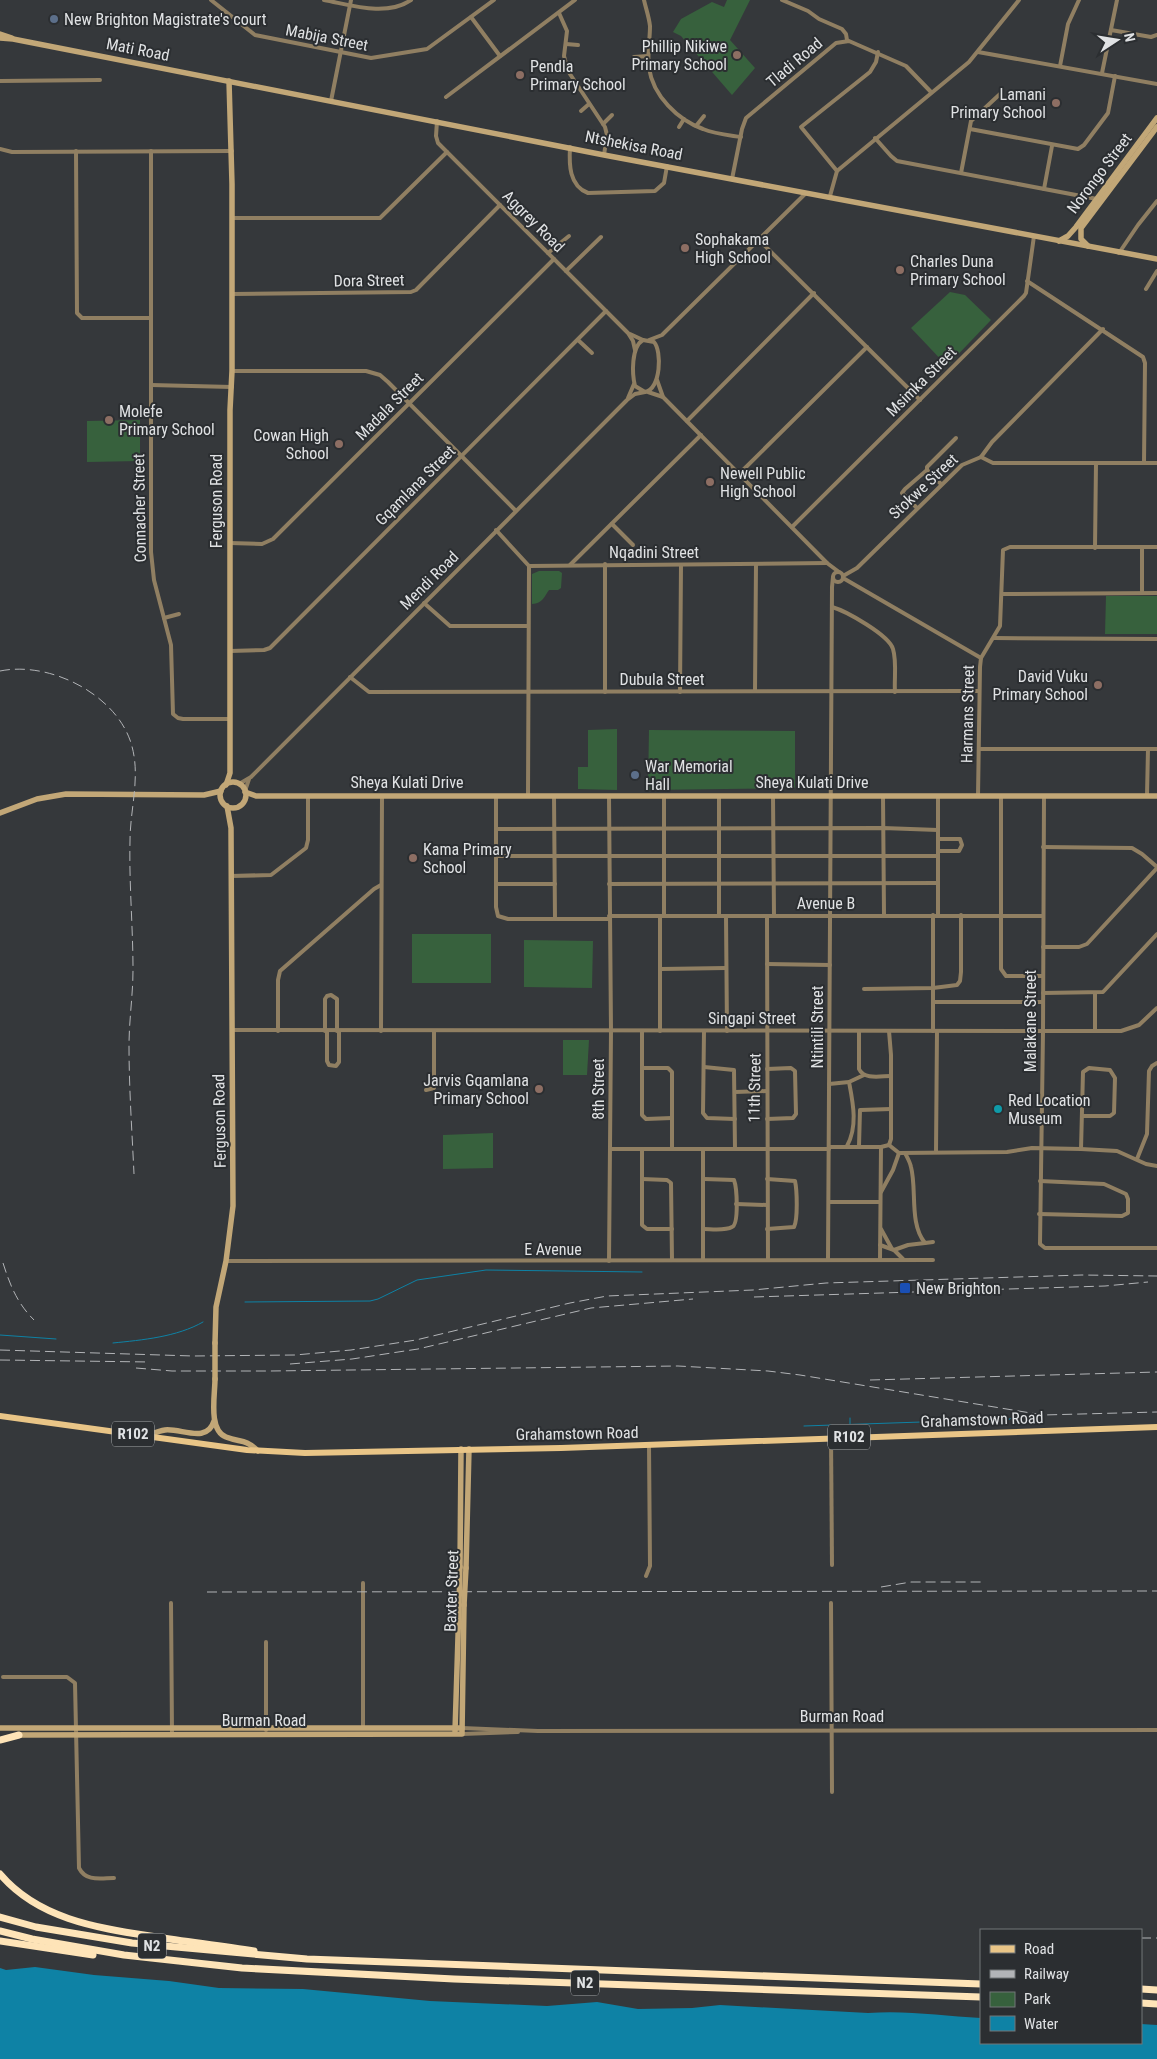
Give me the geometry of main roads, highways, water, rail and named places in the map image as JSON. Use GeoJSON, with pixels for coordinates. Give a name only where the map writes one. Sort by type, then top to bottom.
{"type":"FeatureCollection","features":[{"type":"Feature","properties":{"kind":"highway","name":"Burman Road"},"geometry":{"type":"LineString","coordinates":[[0,1736],[19,1735],[0,1740]]}},
{"type":"Feature","properties":{"kind":"highway"},"geometry":{"type":"LineString","coordinates":[[0,1872],[7,1882],[28,1899],[60,1916],[118,1931],[307,1959]]}},
{"type":"Feature","properties":{"kind":"highway","name":"N2"},"geometry":{"type":"LineString","coordinates":[[0,1917],[36,1927],[132,1943],[307,1959],[980,1984]]}},
{"type":"Feature","properties":{"kind":"highway","name":"N2"},"geometry":{"type":"LineString","coordinates":[[0,1931],[80,1948],[190,1964],[454,1979],[980,1997]]}},
{"type":"Feature","properties":{"kind":"highway"},"geometry":{"type":"LineString","coordinates":[[0,1941],[78,1953],[190,1964]]}},
{"type":"Feature","properties":{"kind":"highway"},"geometry":{"type":"LineString","coordinates":[[1142,1989],[1157,1990]]}},
{"type":"Feature","properties":{"kind":"highway"},"geometry":{"type":"LineString","coordinates":[[1142,2003],[1157,2004]]}},
{"type":"Feature","properties":{"kind":"main road","name":"Grahamstown Road"},"geometry":{"type":"LineString","coordinates":[[0,1416],[258,1451],[305,1453],[649,1445],[1157,1427]]}},
{"type":"Feature","properties":{"kind":"water"},"geometry":{"type":"Polygon","coordinates":[[[35,1967],[219,1988],[303,1989],[430,2001],[547,2006],[597,2002],[638,2009],[692,2008],[720,2005],[980,2018],[980,2044],[1142,2044],[1142,2024],[1157,2025],[1157,2059],[0,2059],[0,1968],[6,1970],[35,1967]]]}},
{"type":"Feature","properties":{"kind":"waterway"},"geometry":{"type":"LineString","coordinates":[[245,1302],[370,1301],[417,1280],[486,1270],[642,1272]]}},
{"type":"Feature","properties":{"kind":"waterway"},"geometry":{"type":"LineString","coordinates":[[113,1343],[171,1334],[203,1322]]}},
{"type":"Feature","properties":{"kind":"waterway"},"geometry":{"type":"LineString","coordinates":[[0,1335],[56,1339]]}},
{"type":"Feature","properties":{"kind":"waterway"},"geometry":{"type":"LineString","coordinates":[[804,1426],[1010,1419],[1012,1417]]}},
{"type":"Feature","properties":{"kind":"waterway"},"geometry":{"type":"LineString","coordinates":[[850,1418],[850,1424]]}},
{"type":"Feature","properties":{"kind":"railway"},"geometry":{"type":"LineString","coordinates":[[0,671],[19,669],[39,671],[77,684],[109,708],[122,723],[130,740],[135,765],[130,828],[133,970],[129,1046],[134,1174]]}},
{"type":"Feature","properties":{"kind":"railway"},"geometry":{"type":"LineString","coordinates":[[3,1263],[15,1293],[23,1307],[34,1320]]}},
{"type":"Feature","properties":{"kind":"railway"},"geometry":{"type":"LineString","coordinates":[[0,1350],[193,1356],[295,1355],[351,1350],[416,1340],[607,1296],[753,1290],[826,1283],[1082,1275],[1157,1276]]}},
{"type":"Feature","properties":{"kind":"railway"},"geometry":{"type":"LineString","coordinates":[[754,1297],[1105,1286],[1148,1282]]}},
{"type":"Feature","properties":{"kind":"railway"},"geometry":{"type":"LineString","coordinates":[[290,1364],[352,1359],[418,1349],[591,1308],[693,1299]]}},
{"type":"Feature","properties":{"kind":"railway"},"geometry":{"type":"LineString","coordinates":[[0,1360],[150,1362]]}},
{"type":"Feature","properties":{"kind":"railway"},"geometry":{"type":"LineString","coordinates":[[136,1368],[172,1371],[270,1371],[678,1366],[768,1371],[800,1375],[1043,1415],[1157,1412]]}},
{"type":"Feature","properties":{"kind":"railway"},"geometry":{"type":"LineString","coordinates":[[870,1380],[1157,1372]]}},
{"type":"Feature","properties":{"kind":"railway"},"geometry":{"type":"LineString","coordinates":[[881,1587],[911,1582],[981,1582]]}},
{"type":"Feature","properties":{"kind":"railway"},"geometry":{"type":"LineString","coordinates":[[207,1592],[1157,1591]]}},
{"type":"Feature","properties":{"kind":"railway"},"geometry":{"type":"LineString","coordinates":[[1142,1938],[1157,1938]]}},
{"type":"Feature","properties":{"kind":"place","name":"New Brighton Magistrate's court"},"geometry":{"type":"Point","coordinates":[54,19]}},
{"type":"Feature","properties":{"kind":"place","name":"Phillip Nikiwe Primary School"},"geometry":{"type":"Point","coordinates":[737,55]}},
{"type":"Feature","properties":{"kind":"place","name":"Pendla Primary School"},"geometry":{"type":"Point","coordinates":[520,75]}},
{"type":"Feature","properties":{"kind":"place","name":"Lamani Primary School"},"geometry":{"type":"Point","coordinates":[1056,103]}},
{"type":"Feature","properties":{"kind":"place","name":"Sophakama High School"},"geometry":{"type":"Point","coordinates":[685,248]}},
{"type":"Feature","properties":{"kind":"place","name":"Charles Duna Primary School"},"geometry":{"type":"Point","coordinates":[900,270]}},
{"type":"Feature","properties":{"kind":"place","name":"Molefe Primary School"},"geometry":{"type":"Point","coordinates":[109,420]}},
{"type":"Feature","properties":{"kind":"place","name":"Cowan High School"},"geometry":{"type":"Point","coordinates":[339,444]}},
{"type":"Feature","properties":{"kind":"place","name":"Newell Public High School"},"geometry":{"type":"Point","coordinates":[710,482]}},
{"type":"Feature","properties":{"kind":"place","name":"David Vuku Primary School"},"geometry":{"type":"Point","coordinates":[1098,685]}},
{"type":"Feature","properties":{"kind":"place","name":"War Memorial Hall"},"geometry":{"type":"Point","coordinates":[635,775]}},
{"type":"Feature","properties":{"kind":"place","name":"Kama Primary School"},"geometry":{"type":"Point","coordinates":[413,858]}},
{"type":"Feature","properties":{"kind":"place","name":"Jarvis Gqamlana Primary School"},"geometry":{"type":"Point","coordinates":[539,1089]}},
{"type":"Feature","properties":{"kind":"place","name":"Red Location Museum"},"geometry":{"type":"Point","coordinates":[998,1109]}},
{"type":"Feature","properties":{"kind":"place","name":"New Brighton"},"geometry":{"type":"Point","coordinates":[905,1288]}}]}
